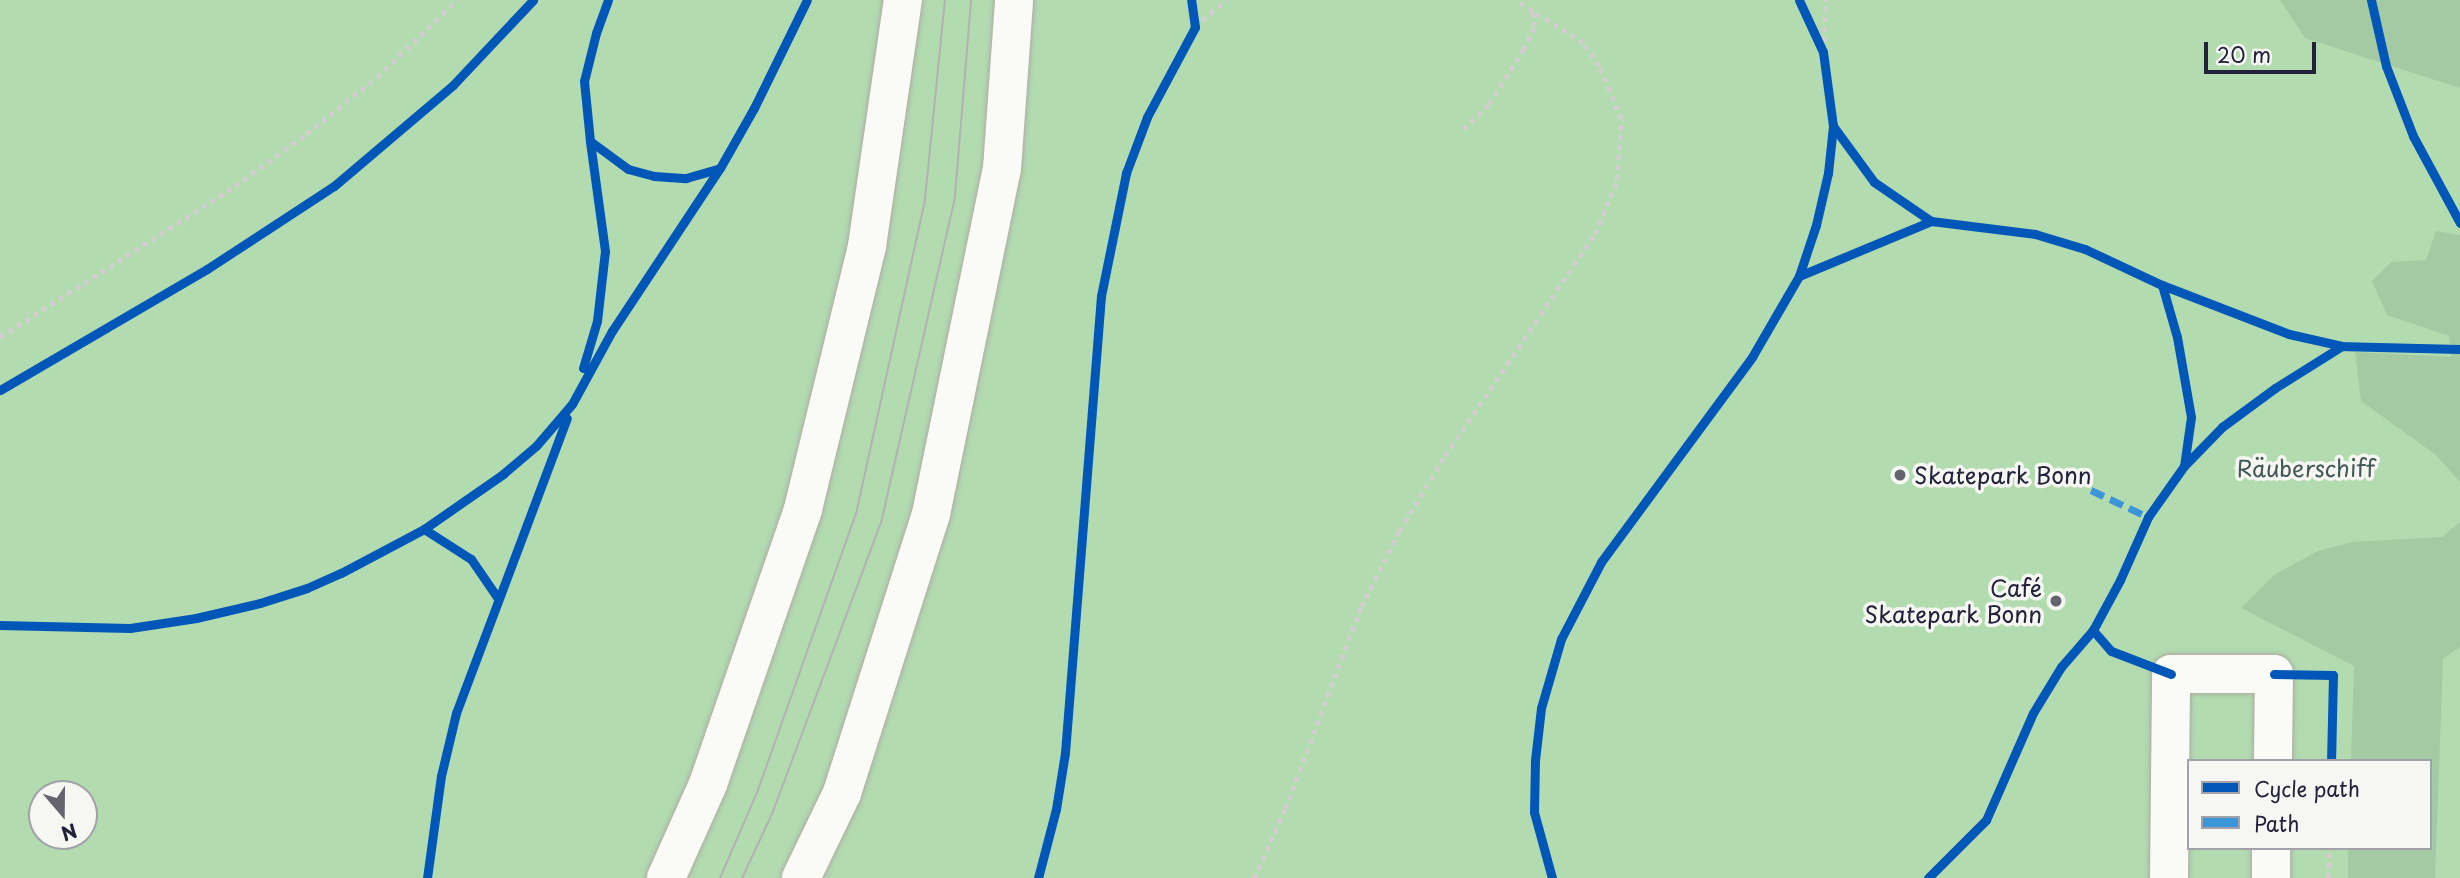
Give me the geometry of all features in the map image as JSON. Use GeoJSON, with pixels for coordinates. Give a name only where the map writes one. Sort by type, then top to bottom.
{"type":"FeatureCollection","features":[{"type":"Feature","properties":{"kind":"main road"},"geometry":{"type":"LineString","coordinates":[[666,878],[708,784],[803,509],[867,246],[903,0]]}},
{"type":"Feature","properties":{"kind":"main road"},"geometry":{"type":"LineString","coordinates":[[801,878],[842,793],[931,514],[1002,169],[1014,0]]}},
{"type":"Feature","properties":{"kind":"main road"},"geometry":{"type":"LineString","coordinates":[[2169,878],[2171,674],[2274,674],[2273,759]]}},
{"type":"Feature","properties":{"kind":"main road"},"geometry":{"type":"LineString","coordinates":[[2271,878],[2272,850]]}},
{"type":"Feature","properties":{"kind":"path"},"geometry":{"type":"LineString","coordinates":[[0,337],[235,186],[306,134],[377,77],[457,0]]}},
{"type":"Feature","properties":{"kind":"path"},"geometry":{"type":"LineString","coordinates":[[1195,27],[1226,0]]}},
{"type":"Feature","properties":{"kind":"path"},"geometry":{"type":"LineString","coordinates":[[1254,878],[1285,809],[1361,607],[1399,531],[1445,456],[1595,234],[1617,180],[1621,119],[1599,66],[1583,43],[1515,0]]}},
{"type":"Feature","properties":{"kind":"path"},"geometry":{"type":"LineString","coordinates":[[1823,52],[1826,0]]}},
{"type":"Feature","properties":{"kind":"path"},"geometry":{"type":"LineString","coordinates":[[1463,129],[1489,104],[1523,50],[1534,27],[1532,10]]}},
{"type":"Feature","properties":{"kind":"path"},"geometry":{"type":"LineString","coordinates":[[2274,674],[2333,675],[2331,759]]}},
{"type":"Feature","properties":{"kind":"path"},"geometry":{"type":"LineString","coordinates":[[2328,878],[2329,850]]}},
{"type":"Feature","properties":{"kind":"green space","name":"Räuberschiff"},"geometry":{"type":"Polygon","coordinates":[[[0,0],[2460,0],[2460,878],[0,878],[0,0]]]}},
{"type":"Feature","properties":{"kind":"green space"},"geometry":{"type":"Polygon","coordinates":[[[2280,0],[2460,0],[2460,88],[2305,38],[2280,0]]]}},
{"type":"Feature","properties":{"kind":"green space"},"geometry":{"type":"Polygon","coordinates":[[[2436,231],[2460,235],[2460,482],[2436,455],[2361,401],[2355,352],[2451,357],[2449,336],[2387,315],[2372,281],[2391,262],[2426,260],[2436,231]]]}},
{"type":"Feature","properties":{"kind":"green space"},"geometry":{"type":"Polygon","coordinates":[[[2460,522],[2460,647],[2443,659],[2435,878],[2348,878],[2348,850],[2432,850],[2432,759],[2351,759],[2354,666],[2241,608],[2274,575],[2318,551],[2352,542],[2442,537],[2460,522]]]}},
{"type":"Feature","properties":{"kind":"tram line"},"geometry":{"type":"LineString","coordinates":[[720,878],[758,790],[856,514],[925,199],[945,0]]}},
{"type":"Feature","properties":{"kind":"tram line"},"geometry":{"type":"LineString","coordinates":[[742,878],[772,814],[881,523],[955,196],[971,0]]}},
{"type":"Feature","properties":{"kind":"marked path"},"geometry":{"type":"LineString","coordinates":[[2091,490],[2148,517]]}},
{"type":"Feature","properties":{"kind":"cycle path"},"geometry":{"type":"LineString","coordinates":[[0,390],[207,269],[334,186],[453,85],[533,0]]}},
{"type":"Feature","properties":{"kind":"cycle path"},"geometry":{"type":"LineString","coordinates":[[608,0],[596,33],[584,81],[590,141],[628,169],[654,176],[686,178],[720,168]]}},
{"type":"Feature","properties":{"kind":"cycle path"},"geometry":{"type":"LineString","coordinates":[[0,625],[130,628],[196,618],[260,603],[307,588],[341,573],[424,529],[503,474],[536,446],[572,404],[612,331],[720,168],[754,108],[807,0]]}},
{"type":"Feature","properties":{"kind":"cycle path"},"geometry":{"type":"LineString","coordinates":[[1038,878],[1056,809],[1065,753],[1101,296],[1126,173],[1147,117],[1195,27],[1191,0]]}},
{"type":"Feature","properties":{"kind":"cycle path"},"geometry":{"type":"LineString","coordinates":[[1552,878],[1534,812],[1535,760],[1541,708],[1561,639],[1601,562],[1752,357],[1799,276],[1816,225],[1828,173],[1833,126],[1823,52],[1799,0]]}},
{"type":"Feature","properties":{"kind":"cycle path"},"geometry":{"type":"LineString","coordinates":[[2371,0],[2386,66],[2413,136],[2460,223]]}},
{"type":"Feature","properties":{"kind":"cycle path"},"geometry":{"type":"LineString","coordinates":[[1833,126],[1874,182],[1931,221],[2035,234],[2085,249],[2162,285],[2289,334],[2342,346]]}},
{"type":"Feature","properties":{"kind":"cycle path"},"geometry":{"type":"LineString","coordinates":[[583,368],[597,321],[605,251],[590,141]]}},
{"type":"Feature","properties":{"kind":"cycle path"},"geometry":{"type":"LineString","coordinates":[[1799,276],[1931,221]]}},
{"type":"Feature","properties":{"kind":"cycle path"},"geometry":{"type":"LineString","coordinates":[[2162,285],[2177,337],[2191,417],[2184,466]]}},
{"type":"Feature","properties":{"kind":"cycle path"},"geometry":{"type":"LineString","coordinates":[[2171,674],[2111,651],[2093,630],[2120,580],[2148,517],[2184,466],[2222,427],[2275,388],[2342,346],[2460,349]]}},
{"type":"Feature","properties":{"kind":"cycle path"},"geometry":{"type":"LineString","coordinates":[[427,878],[441,776],[456,713],[567,418]]}},
{"type":"Feature","properties":{"kind":"cycle path"},"geometry":{"type":"LineString","coordinates":[[424,529],[471,559],[497,597]]}},
{"type":"Feature","properties":{"kind":"cycle path"},"geometry":{"type":"LineString","coordinates":[[1928,878],[1986,820],[2033,713],[2061,667],[2093,630]]}},
{"type":"Feature","properties":{"kind":"cycle path"},"geometry":{"type":"LineString","coordinates":[[2274,674],[2333,675],[2331,759]]}},
{"type":"Feature","properties":{"kind":"place","name":"Skatepark Bonn"},"geometry":{"type":"Point","coordinates":[1900,475]}},
{"type":"Feature","properties":{"kind":"place","name":"Café Skatepark Bonn"},"geometry":{"type":"Point","coordinates":[2056,601]}}]}
